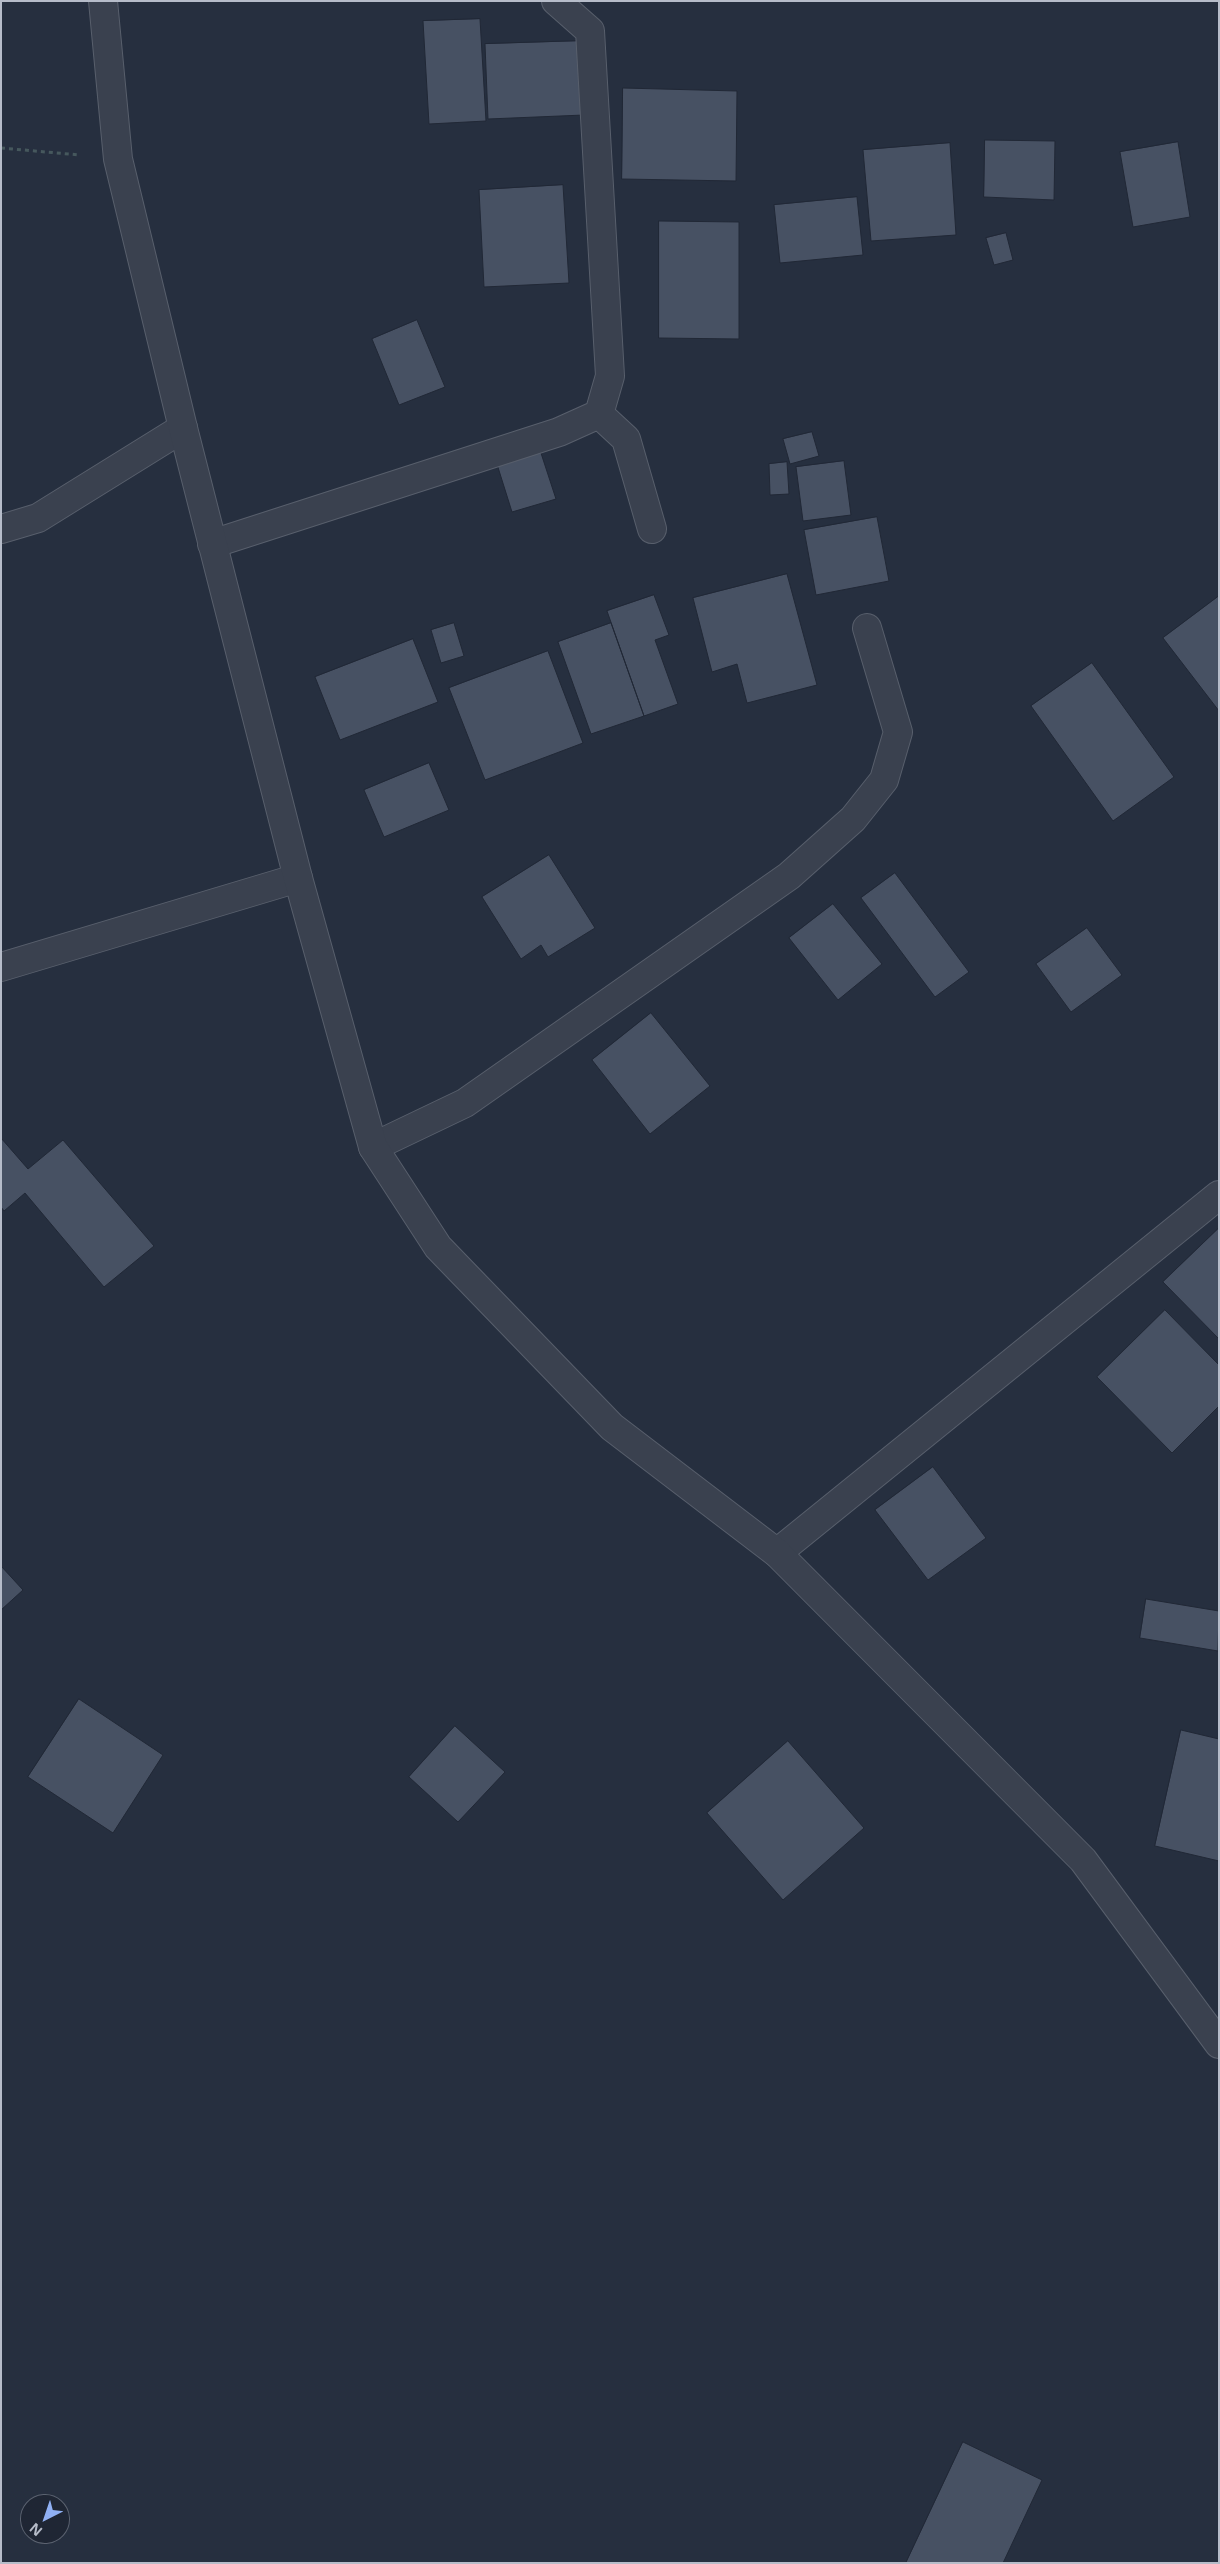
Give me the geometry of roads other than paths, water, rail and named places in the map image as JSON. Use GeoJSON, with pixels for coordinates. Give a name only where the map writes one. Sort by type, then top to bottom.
{"type":"FeatureCollection","features":[{"type":"Feature","properties":{"kind":"street"},"geometry":{"type":"LineString","coordinates":[[103,1],[118,159],[212,544],[298,878],[372,1147],[438,1247],[612,1427],[777,1553],[1083,1860],[1219,2044]]}},
{"type":"Feature","properties":{"kind":"street"},"geometry":{"type":"LineString","coordinates":[[212,544],[559,432],[599,414],[610,376],[590,31],[556,1]]}},
{"type":"Feature","properties":{"kind":"street"},"geometry":{"type":"LineString","coordinates":[[599,414],[626,439],[652,529]]}},
{"type":"Feature","properties":{"kind":"street"},"geometry":{"type":"LineString","coordinates":[[1,529],[38,518],[183,428]]}},
{"type":"Feature","properties":{"kind":"street"},"geometry":{"type":"LineString","coordinates":[[372,1147],[465,1103],[789,876],[853,818],[884,780],[898,732],[866,628]]}},
{"type":"Feature","properties":{"kind":"street"},"geometry":{"type":"LineString","coordinates":[[1,967],[298,878]]}},
{"type":"Feature","properties":{"kind":"street"},"geometry":{"type":"LineString","coordinates":[[777,1553],[1219,1195]]}}]}
